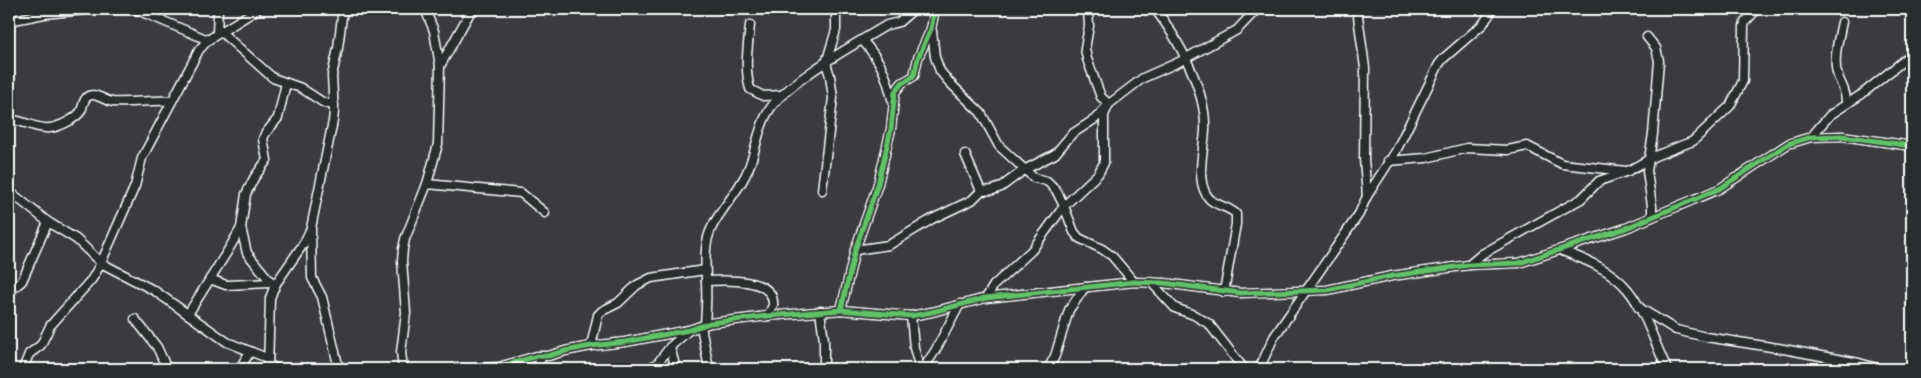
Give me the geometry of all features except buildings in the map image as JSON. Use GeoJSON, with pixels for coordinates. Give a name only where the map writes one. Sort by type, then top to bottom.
{"type":"FeatureCollection","features":[{"type":"Feature","properties":{"kind":"street"},"geometry":{"type":"LineString","coordinates":[[9,21],[63,10],[95,9]]}},
{"type":"Feature","properties":{"kind":"street"},"geometry":{"type":"LineString","coordinates":[[135,9],[208,40]]}},
{"type":"Feature","properties":{"kind":"street"},"geometry":{"type":"LineString","coordinates":[[218,9],[219,33],[272,78],[301,88],[324,104],[334,105]]}},
{"type":"Feature","properties":{"kind":"street"},"geometry":{"type":"LineString","coordinates":[[23,369],[29,354],[41,346],[50,326],[92,279],[101,263],[135,186],[142,158],[199,50],[208,40],[258,9]]}},
{"type":"Feature","properties":{"kind":"street"},"geometry":{"type":"LineString","coordinates":[[339,369],[322,296],[312,278],[311,228],[333,121],[332,76],[343,9]]}},
{"type":"Feature","properties":{"kind":"street"},"geometry":{"type":"LineString","coordinates":[[403,369],[401,352],[406,313],[402,261],[403,249],[405,239],[427,184],[438,144],[440,66],[434,31],[425,9]]}},
{"type":"Feature","properties":{"kind":"street"},"geometry":{"type":"LineString","coordinates":[[440,66],[446,51],[472,9]]}},
{"type":"Feature","properties":{"kind":"street"},"geometry":{"type":"LineString","coordinates":[[822,190],[832,98],[830,76],[826,63],[836,30],[836,9]]}},
{"type":"Feature","properties":{"kind":"street"},"geometry":{"type":"LineString","coordinates":[[709,369],[703,325],[706,281],[705,251],[712,226],[746,175],[756,137],[769,110],[802,79],[887,25],[899,22],[914,9]]}},
{"type":"Feature","properties":{"kind":"street"},"geometry":{"type":"LineString","coordinates":[[840,310],[855,250],[878,184],[891,128],[895,92],[899,85],[914,76],[918,58],[931,29],[935,9]]}},
{"type":"Feature","properties":{"kind":"street"},"geometry":{"type":"LineString","coordinates":[[1088,9],[1089,26],[1085,49],[1086,59],[1101,97],[1109,104]]}},
{"type":"Feature","properties":{"kind":"street"},"geometry":{"type":"LineString","coordinates":[[1155,9],[1185,59],[1200,95],[1204,110],[1205,130],[1201,154],[1204,192],[1211,202],[1230,208],[1236,214],[1236,224],[1224,292]]}},
{"type":"Feature","properties":{"kind":"street"},"geometry":{"type":"LineString","coordinates":[[855,250],[889,245],[932,219],[972,200],[980,191],[1001,187],[1024,170],[1054,154],[1072,134],[1095,119],[1109,104],[1143,78],[1185,59],[1236,30],[1257,9]]}},
{"type":"Feature","properties":{"kind":"street"},"geometry":{"type":"LineString","coordinates":[[1357,9],[1365,68],[1364,159],[1367,196]]}},
{"type":"Feature","properties":{"kind":"street"},"geometry":{"type":"LineString","coordinates":[[1259,369],[1274,338],[1359,214],[1367,196],[1396,151],[1417,112],[1439,64],[1483,24],[1493,9]]}},
{"type":"Feature","properties":{"kind":"street"},"geometry":{"type":"LineString","coordinates":[[1469,265],[1482,254],[1580,200],[1599,181],[1628,171],[1648,160],[1693,141],[1730,106],[1743,81],[1744,26],[1745,22],[1757,9]]}},
{"type":"Feature","properties":{"kind":"street"},"geometry":{"type":"LineString","coordinates":[[1842,22],[1836,64],[1837,73],[1846,95],[1846,103]]}},
{"type":"Feature","properties":{"kind":"street"},"geometry":{"type":"LineString","coordinates":[[750,25],[747,78],[750,89],[763,96],[783,95]]}},
{"type":"Feature","properties":{"kind":"street"},"geometry":{"type":"LineString","coordinates":[[931,29],[935,57],[940,70],[949,82],[981,112],[999,146],[1034,178],[1047,181],[1056,190],[1078,238],[1102,249],[1112,256],[1134,282]]}},
{"type":"Feature","properties":{"kind":"street"},"geometry":{"type":"LineString","coordinates":[[1647,37],[1656,48],[1659,61],[1654,134],[1648,160],[1647,176],[1652,217]]}},
{"type":"Feature","properties":{"kind":"street"},"geometry":{"type":"LineString","coordinates":[[862,40],[876,55],[885,74],[893,101]]}},
{"type":"Feature","properties":{"kind":"street"},"geometry":{"type":"LineString","coordinates":[[1811,137],[1830,115],[1862,94],[1912,54]]}},
{"type":"Feature","properties":{"kind":"street"},"geometry":{"type":"LineString","coordinates":[[273,285],[247,253],[241,228],[246,194],[254,178],[267,160],[265,134],[278,118],[286,84]]}},
{"type":"Feature","properties":{"kind":"street"},"geometry":{"type":"LineString","coordinates":[[9,120],[16,120],[43,128],[56,127],[79,114],[85,100],[92,96],[98,96],[113,102],[171,101]]}},
{"type":"Feature","properties":{"kind":"street"},"geometry":{"type":"LineString","coordinates":[[986,298],[994,285],[1032,250],[1064,206],[1098,174],[1104,163],[1104,114],[1109,104]]}},
{"type":"Feature","properties":{"kind":"street"},"geometry":{"type":"LineString","coordinates":[[468,369],[498,367],[536,356],[542,357],[591,346],[625,342],[689,330],[703,325],[768,316],[840,310],[911,316],[986,298],[1134,282],[1151,282],[1224,292],[1327,290],[1392,276],[1469,265],[1519,263],[1626,228],[1652,217],[1719,188],[1784,146],[1811,137],[1842,136],[1912,146]]}},
{"type":"Feature","properties":{"kind":"street"},"geometry":{"type":"LineString","coordinates":[[1388,161],[1426,158],[1467,148],[1508,150],[1527,146],[1562,164],[1628,171]]}},
{"type":"Feature","properties":{"kind":"street"},"geometry":{"type":"LineString","coordinates":[[965,154],[980,191]]}},
{"type":"Feature","properties":{"kind":"street"},"geometry":{"type":"LineString","coordinates":[[427,184],[521,193],[545,213]]}},
{"type":"Feature","properties":{"kind":"street"},"geometry":{"type":"LineString","coordinates":[[9,191],[48,222],[76,239],[101,263],[139,282],[228,342],[250,352],[276,369]]}},
{"type":"Feature","properties":{"kind":"street"},"geometry":{"type":"LineString","coordinates":[[9,292],[22,281],[48,222]]}},
{"type":"Feature","properties":{"kind":"street"},"geometry":{"type":"LineString","coordinates":[[188,314],[241,228]]}},
{"type":"Feature","properties":{"kind":"street"},"geometry":{"type":"LineString","coordinates":[[268,363],[269,305],[273,285],[304,243],[311,228]]}},
{"type":"Feature","properties":{"kind":"street"},"geometry":{"type":"LineString","coordinates":[[1560,250],[1591,262],[1628,290],[1667,369]]}},
{"type":"Feature","properties":{"kind":"street"},"geometry":{"type":"LineString","coordinates":[[591,346],[598,316],[602,311],[618,303],[638,286],[652,278],[705,270]]}},
{"type":"Feature","properties":{"kind":"street"},"geometry":{"type":"LineString","coordinates":[[210,279],[226,285],[273,285]]}},
{"type":"Feature","properties":{"kind":"street"},"geometry":{"type":"LineString","coordinates":[[706,281],[735,280],[763,287],[770,296],[773,305],[768,316]]}},
{"type":"Feature","properties":{"kind":"street"},"geometry":{"type":"LineString","coordinates":[[1151,282],[1174,308],[1194,315],[1209,324],[1244,369]]}},
{"type":"Feature","properties":{"kind":"street"},"geometry":{"type":"LineString","coordinates":[[1048,369],[1055,356],[1069,310],[1086,287]]}},
{"type":"Feature","properties":{"kind":"street"},"geometry":{"type":"LineString","coordinates":[[922,369],[935,351],[960,304]]}},
{"type":"Feature","properties":{"kind":"street"},"geometry":{"type":"LineString","coordinates":[[1638,307],[1676,330],[1706,337],[1859,363],[1880,369]]}},
{"type":"Feature","properties":{"kind":"street"},"geometry":{"type":"LineString","coordinates":[[820,311],[824,340],[824,369]]}},
{"type":"Feature","properties":{"kind":"street"},"geometry":{"type":"LineString","coordinates":[[911,316],[914,348],[922,369]]}},
{"type":"Feature","properties":{"kind":"street"},"geometry":{"type":"LineString","coordinates":[[135,319],[157,347],[167,369]]}},
{"type":"Feature","properties":{"kind":"street"},"geometry":{"type":"LineString","coordinates":[[646,369],[657,364],[670,347],[689,330]]}},
{"type":"Feature","properties":{"kind":"street"},"geometry":{"type":"LineString","coordinates":[[670,347],[676,369]]}},
{"type":"Feature","properties":{"kind":"street"},"geometry":{"type":"LineString","coordinates":[[239,369],[250,352]]}},
{"type":"Feature","properties":{"kind":"street"},"geometry":{"type":"LineString","coordinates":[[538,369],[542,357]]}},
{"type":"Feature","properties":{"kind":"cycle path"},"geometry":{"type":"LineString","coordinates":[[468,369],[499,367],[537,356],[548,356],[591,346],[625,342],[689,330],[710,323],[841,310],[855,250],[878,184],[891,129],[895,92],[902,83],[914,76],[918,58],[931,29],[935,9]]}},
{"type":"Feature","properties":{"kind":"cycle path"},"geometry":{"type":"LineString","coordinates":[[841,310],[911,316],[986,298],[1134,282],[1164,283],[1240,293],[1327,290],[1392,276],[1469,265],[1519,263],[1626,228],[1719,189],[1788,144],[1811,137],[1842,136],[1912,146]]}}]}
